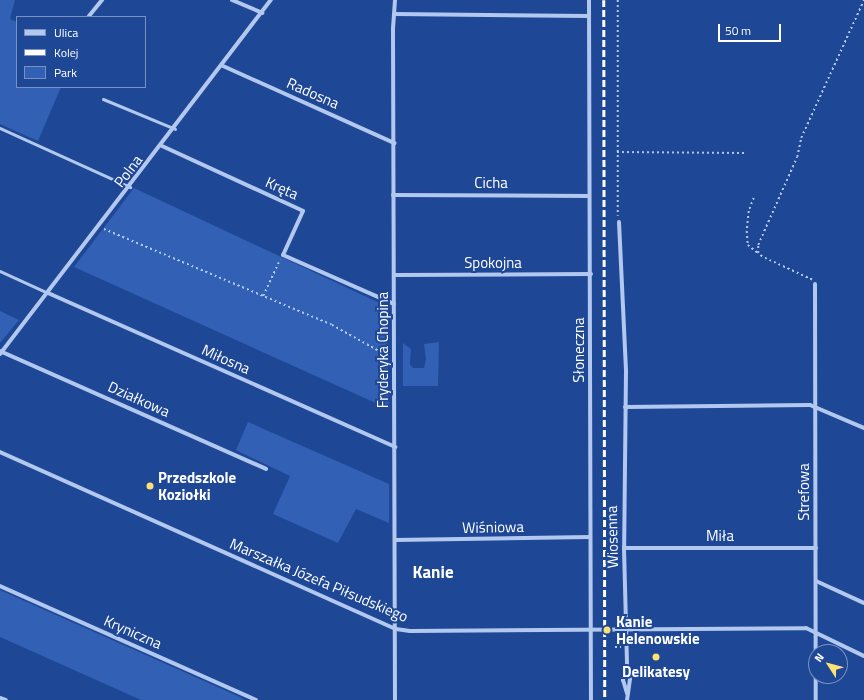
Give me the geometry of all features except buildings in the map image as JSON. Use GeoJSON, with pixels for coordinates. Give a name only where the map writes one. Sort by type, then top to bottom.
{"type":"FeatureCollection","features":[{"type":"Feature","properties":{"kind":"street"},"geometry":{"type":"LineString","coordinates":[[89,16],[102,0]]}},
{"type":"Feature","properties":{"kind":"street"},"geometry":{"type":"LineString","coordinates":[[232,0],[262,13]]}},
{"type":"Feature","properties":{"kind":"street","name":"Polna"},"geometry":{"type":"LineString","coordinates":[[1,352],[100,227],[272,0]]}},
{"type":"Feature","properties":{"kind":"street","name":"Fryderyka Chopina"},"geometry":{"type":"LineString","coordinates":[[395,0],[395,700]]}},
{"type":"Feature","properties":{"kind":"street","name":"Słoneczna"},"geometry":{"type":"LineString","coordinates":[[589,0],[589,196],[591,274],[591,700]]}},
{"type":"Feature","properties":{"kind":"street"},"geometry":{"type":"LineString","coordinates":[[394,14],[589,16]]}},
{"type":"Feature","properties":{"kind":"street","name":"Radosna"},"geometry":{"type":"LineString","coordinates":[[223,66],[394,143]]}},
{"type":"Feature","properties":{"kind":"street","name":"Kręta"},"geometry":{"type":"LineString","coordinates":[[162,146],[303,211],[283,255]]}},
{"type":"Feature","properties":{"kind":"street","name":"Cicha"},"geometry":{"type":"LineString","coordinates":[[394,195],[589,196]]}},
{"type":"Feature","properties":{"kind":"street","name":"Wiosenna"},"geometry":{"type":"LineString","coordinates":[[618,222],[623,291],[625,407],[624,548],[627,666],[630,679],[627,700]]}},
{"type":"Feature","properties":{"kind":"street"},"geometry":{"type":"LineString","coordinates":[[283,255],[394,304]]}},
{"type":"Feature","properties":{"kind":"street","name":"Spokojna"},"geometry":{"type":"LineString","coordinates":[[395,275],[591,274]]}},
{"type":"Feature","properties":{"kind":"street","name":"Strefowa"},"geometry":{"type":"LineString","coordinates":[[815,284],[816,700]]}},
{"type":"Feature","properties":{"kind":"street","name":"Miłosna"},"geometry":{"type":"LineString","coordinates":[[48,292],[395,447]]}},
{"type":"Feature","properties":{"kind":"street","name":"Działkowa"},"geometry":{"type":"LineString","coordinates":[[1,352],[266,470]]}},
{"type":"Feature","properties":{"kind":"street"},"geometry":{"type":"LineString","coordinates":[[625,407],[816,406],[864,428]]}},
{"type":"Feature","properties":{"kind":"street","name":"Marszałka Józefa Piłsudskiego"},"geometry":{"type":"LineString","coordinates":[[0,452],[396,629],[410,631],[806,628],[864,656]]}},
{"type":"Feature","properties":{"kind":"street","name":"Wiśniowa"},"geometry":{"type":"LineString","coordinates":[[395,540],[590,537]]}},
{"type":"Feature","properties":{"kind":"street","name":"Miła"},"geometry":{"type":"LineString","coordinates":[[624,548],[816,548]]}},
{"type":"Feature","properties":{"kind":"street"},"geometry":{"type":"LineString","coordinates":[[816,581],[864,603]]}},
{"type":"Feature","properties":{"kind":"street","name":"Kryniczna"},"geometry":{"type":"LineString","coordinates":[[0,586],[256,700]]}},
{"type":"Feature","properties":{"kind":"street","name":"Wiosenna"},"geometry":{"type":"LineString","coordinates":[[627,666],[623,680],[627,693]]}},
{"type":"Feature","properties":{"kind":"street"},"geometry":{"type":"LineString","coordinates":[[0,698],[6,700]]}},
{"type":"Feature","properties":{"kind":"lane"},"geometry":{"type":"LineString","coordinates":[[103,98],[175,129]]}},
{"type":"Feature","properties":{"kind":"lane"},"geometry":{"type":"LineString","coordinates":[[0,128],[130,187]]}},
{"type":"Feature","properties":{"kind":"lane"},"geometry":{"type":"LineString","coordinates":[[0,271],[48,292]]}},
{"type":"Feature","properties":{"kind":"path"},"geometry":{"type":"LineString","coordinates":[[618,0],[618,222]]}},
{"type":"Feature","properties":{"kind":"path"},"geometry":{"type":"LineString","coordinates":[[758,253],[758,245],[797,157],[801,138],[864,0]]}},
{"type":"Feature","properties":{"kind":"path"},"geometry":{"type":"LineString","coordinates":[[618,152],[744,153]]}},
{"type":"Feature","properties":{"kind":"path"},"geometry":{"type":"LineString","coordinates":[[754,198],[749,211],[747,231],[748,245],[758,253],[815,284]]}},
{"type":"Feature","properties":{"kind":"path"},"geometry":{"type":"LineString","coordinates":[[100,227],[332,325],[395,359]]}},
{"type":"Feature","properties":{"kind":"path"},"geometry":{"type":"LineString","coordinates":[[263,296],[283,255]]}},
{"type":"Feature","properties":{"kind":"green space"},"geometry":{"type":"Polygon","coordinates":[[[0,0],[15,0],[10,19],[16,22],[16,88],[61,88],[38,141],[0,124],[0,0]]]}},
{"type":"Feature","properties":{"kind":"green space"},"geometry":{"type":"Polygon","coordinates":[[[134,188],[386,306],[389,409],[74,267],[134,188]]]}},
{"type":"Feature","properties":{"kind":"green space"},"geometry":{"type":"Polygon","coordinates":[[[0,311],[19,320],[0,343],[0,311]]]}},
{"type":"Feature","properties":{"kind":"green space"},"geometry":{"type":"Polygon","coordinates":[[[439,342],[438,386],[403,386],[403,343],[411,349],[410,364],[413,368],[424,368],[426,359],[424,344],[439,342]]]}},
{"type":"Feature","properties":{"kind":"green space"},"geometry":{"type":"Polygon","coordinates":[[[248,422],[389,484],[389,523],[356,509],[338,543],[273,514],[290,476],[236,450],[248,422]]]}},
{"type":"Feature","properties":{"kind":"green space"},"geometry":{"type":"Polygon","coordinates":[[[0,590],[244,700],[141,700],[0,637],[0,590]]]}},
{"type":"Feature","properties":{"kind":"railway"},"geometry":{"type":"LineString","coordinates":[[604,0],[605,700]]}},
{"type":"Feature","properties":{"kind":"place","name":"Przedszkole Koziołki"},"geometry":{"type":"Point","coordinates":[150,486]}},
{"type":"Feature","properties":{"kind":"place","name":"Kanie Helenowskie"},"geometry":{"type":"Point","coordinates":[607,630]}},
{"type":"Feature","properties":{"kind":"place","name":"Delikatesy"},"geometry":{"type":"Point","coordinates":[656,657]}},
{"type":"Feature","properties":{"kind":"district","name":"Kanie"},"geometry":{"type":"Point","coordinates":[433,573]}}]}
